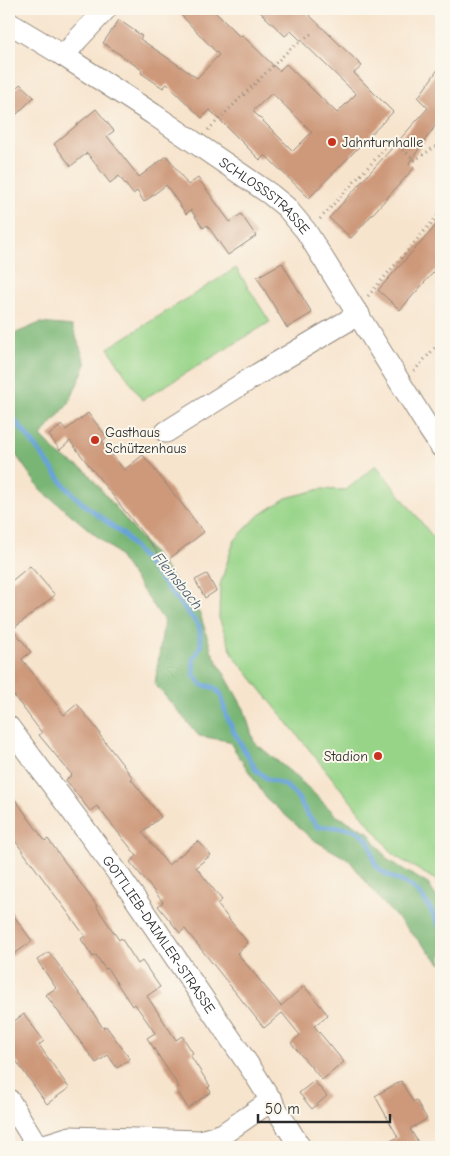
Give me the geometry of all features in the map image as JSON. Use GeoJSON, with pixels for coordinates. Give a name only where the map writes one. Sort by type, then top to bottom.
{"type":"FeatureCollection","features":[{"type":"Feature","properties":{"kind":"street"},"geometry":{"type":"LineString","coordinates":[[64,56],[106,9]]}},
{"type":"Feature","properties":{"kind":"street","name":"SCHLOSSSTRASSE"},"geometry":{"type":"LineString","coordinates":[[9,23],[64,56],[195,143],[286,207],[306,231],[441,447]]}},
{"type":"Feature","properties":{"kind":"street"},"geometry":{"type":"LineString","coordinates":[[166,432],[357,312]]}},
{"type":"Feature","properties":{"kind":"street","name":"GOTTLIEB-DAIMLER-STRASSE"},"geometry":{"type":"LineString","coordinates":[[9,727],[117,872],[272,1100],[300,1147]]}},
{"type":"Feature","properties":{"kind":"street"},"geometry":{"type":"LineString","coordinates":[[9,1100],[38,1147],[70,1137],[201,1141],[223,1134],[272,1100]]}},
{"type":"Feature","properties":{"kind":"path"},"geometry":{"type":"LineString","coordinates":[[195,143],[289,50],[312,33]]}},
{"type":"Feature","properties":{"kind":"path"},"geometry":{"type":"LineString","coordinates":[[432,130],[441,137]]}},
{"type":"Feature","properties":{"kind":"path"},"geometry":{"type":"LineString","coordinates":[[306,231],[392,141],[415,160],[441,144]]}},
{"type":"Feature","properties":{"kind":"path"},"geometry":{"type":"LineString","coordinates":[[357,312],[441,212]]}},
{"type":"Feature","properties":{"kind":"path"},"geometry":{"type":"LineString","coordinates":[[402,384],[441,341]]}},
{"type":"Feature","properties":{"kind":"green space"},"geometry":{"type":"Polygon","coordinates":[[[236,268],[270,322],[142,400],[108,348],[236,268]]]}},
{"type":"Feature","properties":{"kind":"green space"},"geometry":{"type":"Polygon","coordinates":[[[40,323],[72,326],[86,364],[69,403],[41,436],[59,455],[86,471],[200,614],[212,652],[244,709],[254,742],[298,778],[337,816],[368,832],[388,860],[428,884],[441,904],[441,964],[382,902],[349,860],[312,839],[266,798],[229,741],[199,736],[155,684],[164,621],[116,552],[40,489],[9,445],[9,336],[40,323]]]}},
{"type":"Feature","properties":{"kind":"green space","name":"Stadion"},"geometry":{"type":"Polygon","coordinates":[[[376,465],[441,547],[441,883],[395,856],[233,655],[219,618],[220,585],[234,541],[257,517],[286,498],[321,489],[346,490],[376,465]]]}},
{"type":"Feature","properties":{"kind":"building"},"geometry":{"type":"Polygon","coordinates":[[[188,9],[212,9],[240,37],[242,35],[279,71],[286,64],[337,113],[356,94],[291,31],[285,36],[257,9],[303,9],[362,66],[354,73],[393,112],[309,198],[265,155],[260,160],[210,110],[202,118],[167,84],[163,88],[141,73],[142,70],[103,43],[119,20],[142,36],[140,39],[197,78],[219,55],[181,15],[188,9]],[[272,93],[253,111],[293,151],[312,132],[272,93]]]}},
{"type":"Feature","properties":{"kind":"building"},"geometry":{"type":"Polygon","coordinates":[[[441,65],[441,120],[409,163],[414,168],[351,238],[329,218],[428,108],[418,98],[441,65]]]}},
{"type":"Feature","properties":{"kind":"building"},"geometry":{"type":"Polygon","coordinates":[[[20,84],[34,97],[9,122],[9,95],[20,84]]]}},
{"type":"Feature","properties":{"kind":"building"},"geometry":{"type":"Polygon","coordinates":[[[96,109],[114,131],[107,136],[139,177],[167,156],[188,185],[198,178],[230,222],[241,214],[256,236],[228,255],[207,225],[203,228],[191,210],[186,214],[166,185],[144,202],[137,191],[133,194],[119,176],[110,183],[87,153],[71,166],[54,144],[96,109]]]}},
{"type":"Feature","properties":{"kind":"building"},"geometry":{"type":"Polygon","coordinates":[[[441,220],[441,264],[400,310],[378,290],[441,220]]]}},
{"type":"Feature","properties":{"kind":"building"},"geometry":{"type":"Polygon","coordinates":[[[282,263],[312,313],[287,328],[257,277],[282,263]]]}},
{"type":"Feature","properties":{"kind":"building"},"geometry":{"type":"Polygon","coordinates":[[[88,413],[107,437],[102,442],[124,470],[143,455],[204,532],[165,562],[70,441],[60,450],[49,435],[62,425],[66,430],[88,413]]]}},
{"type":"Feature","properties":{"kind":"building"},"geometry":{"type":"Polygon","coordinates":[[[30,566],[55,595],[13,629],[31,652],[22,659],[64,715],[77,704],[161,817],[142,832],[168,865],[198,841],[211,855],[196,867],[222,900],[217,904],[248,943],[237,953],[281,1006],[304,986],[328,1015],[314,1026],[344,1062],[322,1080],[291,1043],[300,1035],[282,1013],[264,1028],[185,929],[180,933],[158,906],[163,902],[130,862],[137,856],[97,806],[90,811],[66,780],[72,775],[39,735],[42,733],[9,689],[9,583],[30,566]]]}},
{"type":"Feature","properties":{"kind":"building"},"geometry":{"type":"Polygon","coordinates":[[[207,574],[216,591],[205,598],[195,580],[207,574]]]}},
{"type":"Feature","properties":{"kind":"building"},"geometry":{"type":"Polygon","coordinates":[[[9,791],[45,841],[48,839],[97,906],[119,940],[121,938],[138,964],[142,961],[160,987],[147,996],[176,1040],[182,1036],[193,1053],[190,1055],[210,1086],[208,1088],[211,1092],[188,1108],[176,1089],[179,1087],[147,1038],[155,1033],[135,1004],[132,1006],[107,968],[105,969],[96,955],[93,957],[81,939],[85,936],[16,842],[9,847],[9,791]]]}},
{"type":"Feature","properties":{"kind":"building"},"geometry":{"type":"Polygon","coordinates":[[[9,909],[32,941],[9,958],[9,909]]]}},
{"type":"Feature","properties":{"kind":"building"},"geometry":{"type":"Polygon","coordinates":[[[49,952],[103,1028],[106,1026],[130,1059],[117,1068],[108,1055],[96,1063],[46,995],[56,988],[37,960],[49,952]]]}},
{"type":"Feature","properties":{"kind":"building"},"geometry":{"type":"Polygon","coordinates":[[[24,1014],[44,1041],[39,1045],[69,1088],[47,1104],[9,1051],[9,1025],[24,1014]]]}},
{"type":"Feature","properties":{"kind":"building"},"geometry":{"type":"Polygon","coordinates":[[[314,1081],[327,1096],[312,1109],[299,1093],[314,1081]]]}},
{"type":"Feature","properties":{"kind":"building"},"geometry":{"type":"Polygon","coordinates":[[[401,1081],[413,1102],[416,1100],[427,1119],[410,1129],[421,1147],[380,1147],[398,1137],[375,1096],[401,1081]]]}},
{"type":"Feature","properties":{"kind":"waterway","name":"Fleinsbach"},"geometry":{"type":"LineString","coordinates":[[9,413],[65,486],[81,502],[124,535],[199,626],[201,645],[193,660],[194,675],[202,685],[213,687],[221,694],[226,715],[256,770],[267,779],[285,785],[298,798],[307,814],[318,827],[347,828],[361,833],[370,844],[374,860],[381,871],[415,890],[428,906],[441,929]]}},
{"type":"Feature","properties":{"kind":"place","name":"Jahnturnhalle"},"geometry":{"type":"Point","coordinates":[332,142]}},
{"type":"Feature","properties":{"kind":"place","name":"Gasthaus Schützenhaus"},"geometry":{"type":"Point","coordinates":[95,440]}},
{"type":"Feature","properties":{"kind":"place","name":"Stadion"},"geometry":{"type":"Point","coordinates":[378,756]}}]}
